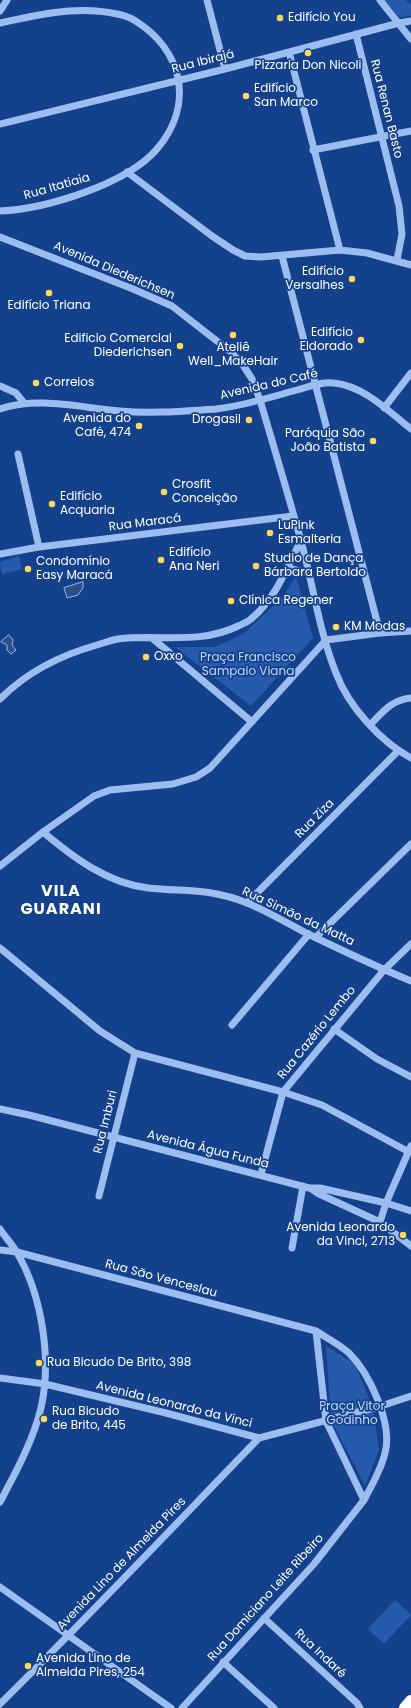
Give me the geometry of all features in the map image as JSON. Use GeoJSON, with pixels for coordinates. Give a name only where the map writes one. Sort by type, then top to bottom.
{"type":"FeatureCollection","features":[{"type":"Feature","properties":{"kind":"highway"},"geometry":{"type":"LineString","coordinates":[[405,1708],[411,1701]]}},
{"type":"Feature","properties":{"kind":"street"},"geometry":{"type":"LineString","coordinates":[[0,11],[7,0]]}},
{"type":"Feature","properties":{"kind":"street"},"geometry":{"type":"LineString","coordinates":[[207,0],[225,69]]}},
{"type":"Feature","properties":{"kind":"street"},"geometry":{"type":"LineString","coordinates":[[380,0],[411,39]]}},
{"type":"Feature","properties":{"kind":"street","name":"Rua Itatiaia"},"geometry":{"type":"LineString","coordinates":[[0,23],[68,12],[95,11],[116,14],[133,20],[162,44],[172,60],[180,80],[180,98],[177,113],[169,130],[157,149],[127,172],[104,185],[72,197],[46,204],[0,211]]}},
{"type":"Feature","properties":{"kind":"street","name":"Rua Ibirajá"},"geometry":{"type":"LineString","coordinates":[[0,124],[225,69],[411,21]]}},
{"type":"Feature","properties":{"kind":"street","name":"Rua Renan Basto"},"geometry":{"type":"LineString","coordinates":[[356,34],[402,222],[402,234],[397,260]]}},
{"type":"Feature","properties":{"kind":"street"},"geometry":{"type":"LineString","coordinates":[[289,52],[313,150],[340,250]]}},
{"type":"Feature","properties":{"kind":"street"},"geometry":{"type":"LineString","coordinates":[[313,150],[411,131]]}},
{"type":"Feature","properties":{"kind":"street"},"geometry":{"type":"LineString","coordinates":[[127,172],[233,250],[250,257],[282,256],[340,250],[367,253],[411,265]]}},
{"type":"Feature","properties":{"kind":"street","name":"Avenida Diederichsen"},"geometry":{"type":"LineString","coordinates":[[0,237],[133,289],[172,306],[231,352],[243,365],[252,379],[260,400],[301,540],[336,674],[351,702],[370,725],[398,751],[411,758]]}},
{"type":"Feature","properties":{"kind":"street"},"geometry":{"type":"LineString","coordinates":[[282,256],[380,633]]}},
{"type":"Feature","properties":{"kind":"street"},"geometry":{"type":"LineString","coordinates":[[384,408],[411,373]]}},
{"type":"Feature","properties":{"kind":"street","name":"Avenida do Café"},"geometry":{"type":"LineString","coordinates":[[0,409],[24,403],[120,412],[175,412],[219,408],[260,400],[315,385],[332,383],[350,385],[364,393],[411,428]]}},
{"type":"Feature","properties":{"kind":"street"},"geometry":{"type":"LineString","coordinates":[[0,386],[16,393],[24,403]]}},
{"type":"Feature","properties":{"kind":"street"},"geometry":{"type":"LineString","coordinates":[[18,454],[39,548]]}},
{"type":"Feature","properties":{"kind":"street","name":"Rua Maracá"},"geometry":{"type":"LineString","coordinates":[[0,554],[293,516]]}},
{"type":"Feature","properties":{"kind":"street"},"geometry":{"type":"LineString","coordinates":[[0,699],[33,672],[57,659],[118,639],[184,638],[213,635],[229,631],[250,620],[268,602],[279,585],[301,540]]}},
{"type":"Feature","properties":{"kind":"street"},"geometry":{"type":"LineString","coordinates":[[287,568],[309,573]]}},
{"type":"Feature","properties":{"kind":"street"},"geometry":{"type":"LineString","coordinates":[[0,866],[43,832],[94,796],[110,790],[173,784],[196,777],[210,768],[326,640],[380,633],[411,631]]}},
{"type":"Feature","properties":{"kind":"street"},"geometry":{"type":"LineString","coordinates":[[152,638],[252,722]]}},
{"type":"Feature","properties":{"kind":"street"},"geometry":{"type":"LineString","coordinates":[[370,725],[393,703],[399,700],[411,698]]}},
{"type":"Feature","properties":{"kind":"street","name":"Rua Ziza"},"geometry":{"type":"LineString","coordinates":[[247,903],[398,751]]}},
{"type":"Feature","properties":{"kind":"street","name":"Rua Simão da Matta"},"geometry":{"type":"LineString","coordinates":[[43,832],[64,850],[85,864],[98,872],[122,882],[147,888],[200,890],[221,894],[247,903],[384,970],[411,981]]}},
{"type":"Feature","properties":{"kind":"street"},"geometry":{"type":"LineString","coordinates":[[316,937],[411,844]]}},
{"type":"Feature","properties":{"kind":"street"},"geometry":{"type":"LineString","coordinates":[[232,1026],[309,934]]}},
{"type":"Feature","properties":{"kind":"street","name":"Rua Cazério Lembo"},"geometry":{"type":"LineString","coordinates":[[261,1174],[283,1092],[384,970],[411,944]]}},
{"type":"Feature","properties":{"kind":"street"},"geometry":{"type":"LineString","coordinates":[[0,948],[100,1030],[135,1053],[283,1092],[322,1105],[410,1149],[386,1203],[380,1222]]}},
{"type":"Feature","properties":{"kind":"street"},"geometry":{"type":"LineString","coordinates":[[334,1029],[377,1059],[411,1078]]}},
{"type":"Feature","properties":{"kind":"street","name":"Rua Imburi"},"geometry":{"type":"LineString","coordinates":[[99,1196],[135,1053]]}},
{"type":"Feature","properties":{"kind":"street","name":"Avenida Água Funda"},"geometry":{"type":"LineString","coordinates":[[0,1109],[261,1174],[306,1187],[320,1188],[386,1203],[411,1211]]}},
{"type":"Feature","properties":{"kind":"street"},"geometry":{"type":"LineString","coordinates":[[292,1248],[306,1187],[380,1222],[411,1246]]}},
{"type":"Feature","properties":{"kind":"street"},"geometry":{"type":"LineString","coordinates":[[0,1229],[16,1252],[32,1287],[41,1320],[45,1351],[45,1384],[41,1408],[30,1443],[0,1502]]}},
{"type":"Feature","properties":{"kind":"street","name":"Rua São Venceslau"},"geometry":{"type":"LineString","coordinates":[[0,1250],[16,1252],[316,1331]]}},
{"type":"Feature","properties":{"kind":"street"},"geometry":{"type":"LineString","coordinates":[[316,1331],[337,1344],[349,1354],[362,1369],[381,1406],[386,1429],[386,1452],[378,1474],[364,1500]]}},
{"type":"Feature","properties":{"kind":"street"},"geometry":{"type":"LineString","coordinates":[[316,1331],[326,1421],[364,1500]]}},
{"type":"Feature","properties":{"kind":"street","name":"Avenida Leonardo da Vinci"},"geometry":{"type":"LineString","coordinates":[[0,1378],[45,1384],[166,1413],[259,1438],[381,1406],[411,1396]]}},
{"type":"Feature","properties":{"kind":"street","name":"Avenida Lino de Almeida Pires"},"geometry":{"type":"LineString","coordinates":[[0,1704],[68,1637],[259,1438]]}},
{"type":"Feature","properties":{"kind":"street","name":"Rua Domiciano Leite Ribeiro"},"geometry":{"type":"LineString","coordinates":[[184,1708],[314,1564],[364,1500]]}},
{"type":"Feature","properties":{"kind":"street"},"geometry":{"type":"LineString","coordinates":[[0,1587],[68,1637],[171,1708]]}},
{"type":"Feature","properties":{"kind":"street","name":"Rua Indaré"},"geometry":{"type":"LineString","coordinates":[[264,1618],[360,1708]]}},
{"type":"Feature","properties":{"kind":"street"},"geometry":{"type":"LineString","coordinates":[[224,1662],[274,1708]]}},
{"type":"Feature","properties":{"kind":"green space"},"geometry":{"type":"Polygon","coordinates":[[[385,0],[405,0],[411,4],[411,16],[399,17],[385,0]]]}},
{"type":"Feature","properties":{"kind":"green space"},"geometry":{"type":"Polygon","coordinates":[[[19,556],[22,569],[2,574],[0,562],[19,556]]]}},
{"type":"Feature","properties":{"kind":"green space","name":"Praça Francisco Sampaio Viana"},"geometry":{"type":"Polygon","coordinates":[[[296,576],[313,638],[251,706],[175,647],[215,647],[243,634],[283,597],[296,576]]]}},
{"type":"Feature","properties":{"kind":"green space","name":"Praça Vitor Godinho"},"geometry":{"type":"Polygon","coordinates":[[[326,1346],[355,1364],[373,1408],[379,1450],[365,1486],[331,1420],[326,1346]]]}},
{"type":"Feature","properties":{"kind":"green space"},"geometry":{"type":"Polygon","coordinates":[[[395,1600],[411,1615],[384,1644],[368,1629],[395,1600]]]}},
{"type":"Feature","properties":{"kind":"shaded area"},"geometry":{"type":"Polygon","coordinates":[[[83,582],[83,588],[78,595],[67,598],[64,588],[83,582]]]}},
{"type":"Feature","properties":{"kind":"shaded area"},"geometry":{"type":"Polygon","coordinates":[[[9,635],[13,640],[12,645],[16,650],[11,654],[7,650],[7,645],[1,642],[9,635]]]}},
{"type":"Feature","properties":{"kind":"place","name":"Edifício You"},"geometry":{"type":"Point","coordinates":[280,18]}},
{"type":"Feature","properties":{"kind":"place","name":"Pizzaria Don Nicoli"},"geometry":{"type":"Point","coordinates":[308,53]}},
{"type":"Feature","properties":{"kind":"place","name":"Edifício San Marco"},"geometry":{"type":"Point","coordinates":[246,96]}},
{"type":"Feature","properties":{"kind":"place","name":"Edifício Versalhes"},"geometry":{"type":"Point","coordinates":[352,279]}},
{"type":"Feature","properties":{"kind":"place","name":"Edifício Triana"},"geometry":{"type":"Point","coordinates":[49,293]}},
{"type":"Feature","properties":{"kind":"place","name":"Ateliê Well_MakeHair"},"geometry":{"type":"Point","coordinates":[233,335]}},
{"type":"Feature","properties":{"kind":"place","name":"Edifício Eldorado"},"geometry":{"type":"Point","coordinates":[361,340]}},
{"type":"Feature","properties":{"kind":"place","name":"Edificio Comercial Diederichsen"},"geometry":{"type":"Point","coordinates":[180,346]}},
{"type":"Feature","properties":{"kind":"place","name":"Correios"},"geometry":{"type":"Point","coordinates":[36,383]}},
{"type":"Feature","properties":{"kind":"place","name":"Drogasil"},"geometry":{"type":"Point","coordinates":[249,420]}},
{"type":"Feature","properties":{"kind":"place","name":"Avenida do Café, 474"},"geometry":{"type":"Point","coordinates":[139,426]}},
{"type":"Feature","properties":{"kind":"place","name":"Paróquia São João Batista"},"geometry":{"type":"Point","coordinates":[373,441]}},
{"type":"Feature","properties":{"kind":"place","name":"Crosfit Conceição"},"geometry":{"type":"Point","coordinates":[164,492]}},
{"type":"Feature","properties":{"kind":"place","name":"Edifício Acquaria"},"geometry":{"type":"Point","coordinates":[52,504]}},
{"type":"Feature","properties":{"kind":"place","name":"LuPink Esmalteria"},"geometry":{"type":"Point","coordinates":[270,533]}},
{"type":"Feature","properties":{"kind":"place","name":"Edifício Ana Neri"},"geometry":{"type":"Point","coordinates":[161,560]}},
{"type":"Feature","properties":{"kind":"place","name":"Studio de Dança Bárbara Bertoldo"},"geometry":{"type":"Point","coordinates":[256,566]}},
{"type":"Feature","properties":{"kind":"place","name":"Condomínio Easy Maracá"},"geometry":{"type":"Point","coordinates":[28,569]}},
{"type":"Feature","properties":{"kind":"place","name":"Clínica Regener"},"geometry":{"type":"Point","coordinates":[231,601]}},
{"type":"Feature","properties":{"kind":"place","name":"KM Modas"},"geometry":{"type":"Point","coordinates":[336,627]}},
{"type":"Feature","properties":{"kind":"place","name":"Oxxo"},"geometry":{"type":"Point","coordinates":[146,657]}},
{"type":"Feature","properties":{"kind":"place","name":"Avenida Leonardo da Vinci, 2713"},"geometry":{"type":"Point","coordinates":[403,1235]}},
{"type":"Feature","properties":{"kind":"place","name":"Rua Bicudo De Brito, 398"},"geometry":{"type":"Point","coordinates":[39,1363]}},
{"type":"Feature","properties":{"kind":"place","name":"Rua Bicudo de Brito, 445"},"geometry":{"type":"Point","coordinates":[44,1419]}},
{"type":"Feature","properties":{"kind":"place","name":"Avenida Lino de Almeida Pires, 254"},"geometry":{"type":"Point","coordinates":[28,1666]}},
{"type":"Feature","properties":{"kind":"district","name":"VILA GUARANI"},"geometry":{"type":"Point","coordinates":[61,901]}}]}
